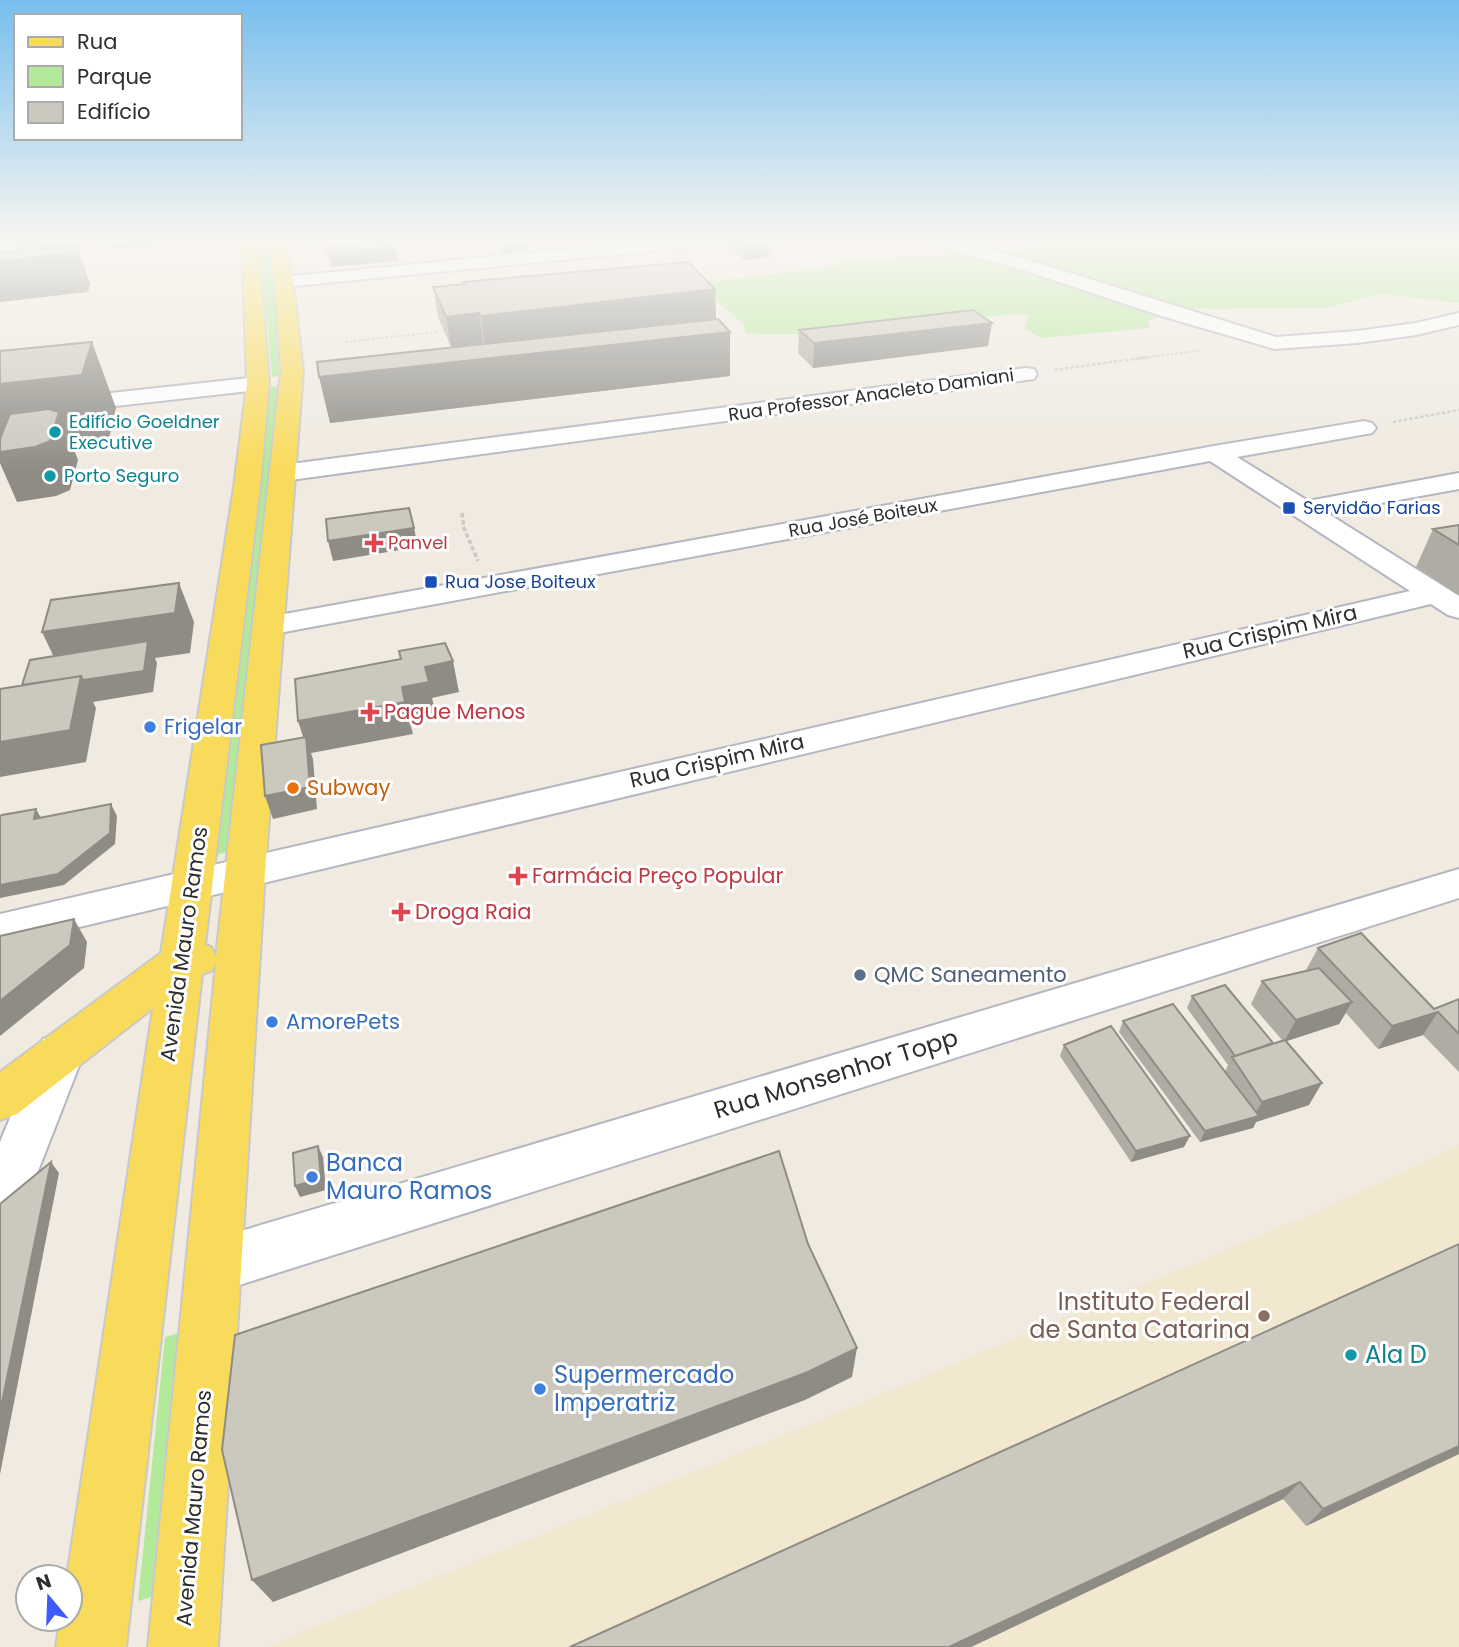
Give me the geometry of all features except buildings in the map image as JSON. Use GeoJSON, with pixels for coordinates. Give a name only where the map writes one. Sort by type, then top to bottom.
{"type":"FeatureCollection","features":[{"type":"Feature","properties":{"kind":"main road","name":"Avenida Mauro Ramos"},"geometry":{"type":"LineString","coordinates":[[91,1647],[181,962],[247,487],[258,384],[254,317]]}},
{"type":"Feature","properties":{"kind":"main road","name":"Avenida Mauro Ramos"},"geometry":{"type":"LineString","coordinates":[[183,1647],[245,872],[291,380],[292,348],[288,317]]}},
{"type":"Feature","properties":{"kind":"main road"},"geometry":{"type":"LineString","coordinates":[[258,384],[291,380]]}},
{"type":"Feature","properties":{"kind":"main road"},"geometry":{"type":"LineString","coordinates":[[0,1099],[181,962],[213,958],[237,976]]}},
{"type":"Feature","properties":{"kind":"street"},"geometry":{"type":"LineString","coordinates":[[1185,317],[1275,343],[1357,337],[1459,320]]}},
{"type":"Feature","properties":{"kind":"street","name":"Rua Professor Anacleto Damiani"},"geometry":{"type":"LineString","coordinates":[[283,473],[1026,374]]}},
{"type":"Feature","properties":{"kind":"street"},"geometry":{"type":"LineString","coordinates":[[0,412],[258,384]]}},
{"type":"Feature","properties":{"kind":"street","name":"Rua José Boiteux"},"geometry":{"type":"LineString","coordinates":[[268,626],[1364,428]]}},
{"type":"Feature","properties":{"kind":"street"},"geometry":{"type":"LineString","coordinates":[[1214,453],[1447,601]]}},
{"type":"Feature","properties":{"kind":"street"},"geometry":{"type":"LineString","coordinates":[[1303,510],[1459,481]]}},
{"type":"Feature","properties":{"kind":"street","name":"Rua Crispim Mira"},"geometry":{"type":"LineString","coordinates":[[0,930],[192,884],[1447,601]]}},
{"type":"Feature","properties":{"kind":"street","name":"Rua Monsenhor Topp"},"geometry":{"type":"LineString","coordinates":[[214,1266],[1459,883]]}},
{"type":"Feature","properties":{"kind":"street"},"geometry":{"type":"LineString","coordinates":[[0,1188],[20,1155],[60,1054]]}},
{"type":"Feature","properties":{"kind":"path"},"geometry":{"type":"LineString","coordinates":[[345,342],[437,332]]}},
{"type":"Feature","properties":{"kind":"path","name":"Rua Professor Anacleto Damiani"},"geometry":{"type":"LineString","coordinates":[[1026,374],[1275,343]]}},
{"type":"Feature","properties":{"kind":"path"},"geometry":{"type":"LineString","coordinates":[[1364,428],[1459,410]]}},
{"type":"Feature","properties":{"kind":"path"},"geometry":{"type":"LineString","coordinates":[[461,513],[468,539],[491,587]]}},
{"type":"Feature","properties":{"kind":"shaded area","name":"Instituto Federal de Santa Catarina"},"geometry":{"type":"Polygon","coordinates":[[[1459,1145],[1459,1647],[266,1647],[813,1423],[1326,1208],[1459,1145]]]}},
{"type":"Feature","properties":{"kind":"green space"},"geometry":{"type":"Polygon","coordinates":[[[266,317],[276,317],[279,376],[272,377],[266,317]]]}},
{"type":"Feature","properties":{"kind":"green space"},"geometry":{"type":"Polygon","coordinates":[[[735,317],[984,317],[815,333],[745,333],[744,325],[735,317]]]}},
{"type":"Feature","properties":{"kind":"green space"},"geometry":{"type":"Polygon","coordinates":[[[1028,317],[1157,317],[1148,321],[1150,328],[1042,338],[1025,329],[1028,317]]]}},
{"type":"Feature","properties":{"kind":"green space"},"geometry":{"type":"Polygon","coordinates":[[[280,386],[231,851],[215,855],[253,517],[271,387],[280,386]]]}},
{"type":"Feature","properties":{"kind":"green space"},"geometry":{"type":"Polygon","coordinates":[[[183,1332],[158,1595],[138,1601],[165,1337],[183,1332]]]}},
{"type":"Feature","properties":{"kind":"place","name":"Edifício Goeldner Executive"},"geometry":{"type":"Point","coordinates":[55,432]}},
{"type":"Feature","properties":{"kind":"place","name":"Porto Seguro"},"geometry":{"type":"Point","coordinates":[50,476]}},
{"type":"Feature","properties":{"kind":"place","name":"Servidão Farias"},"geometry":{"type":"Point","coordinates":[1289,508]}},
{"type":"Feature","properties":{"kind":"place","name":"Panvel"},"geometry":{"type":"Point","coordinates":[374,543]}},
{"type":"Feature","properties":{"kind":"place","name":"Rua Jose Boiteux"},"geometry":{"type":"Point","coordinates":[431,582]}},
{"type":"Feature","properties":{"kind":"place","name":"Pague Menos"},"geometry":{"type":"Point","coordinates":[370,712]}},
{"type":"Feature","properties":{"kind":"place","name":"Frigelar"},"geometry":{"type":"Point","coordinates":[150,727]}},
{"type":"Feature","properties":{"kind":"place","name":"Subway"},"geometry":{"type":"Point","coordinates":[293,788]}},
{"type":"Feature","properties":{"kind":"place","name":"Farmácia Preço Popular"},"geometry":{"type":"Point","coordinates":[518,876]}},
{"type":"Feature","properties":{"kind":"place","name":"Droga Raia"},"geometry":{"type":"Point","coordinates":[401,912]}},
{"type":"Feature","properties":{"kind":"place","name":"QMC Saneamento"},"geometry":{"type":"Point","coordinates":[860,975]}},
{"type":"Feature","properties":{"kind":"place","name":"AmorePets"},"geometry":{"type":"Point","coordinates":[272,1022]}},
{"type":"Feature","properties":{"kind":"place","name":"Banca Mauro Ramos"},"geometry":{"type":"Point","coordinates":[312,1177]}},
{"type":"Feature","properties":{"kind":"place","name":"Instituto Federal de Santa Catarina"},"geometry":{"type":"Point","coordinates":[1264,1316]}},
{"type":"Feature","properties":{"kind":"place","name":"Ala D"},"geometry":{"type":"Point","coordinates":[1351,1355]}},
{"type":"Feature","properties":{"kind":"place","name":"Supermercado Imperatriz"},"geometry":{"type":"Point","coordinates":[540,1389]}}]}
